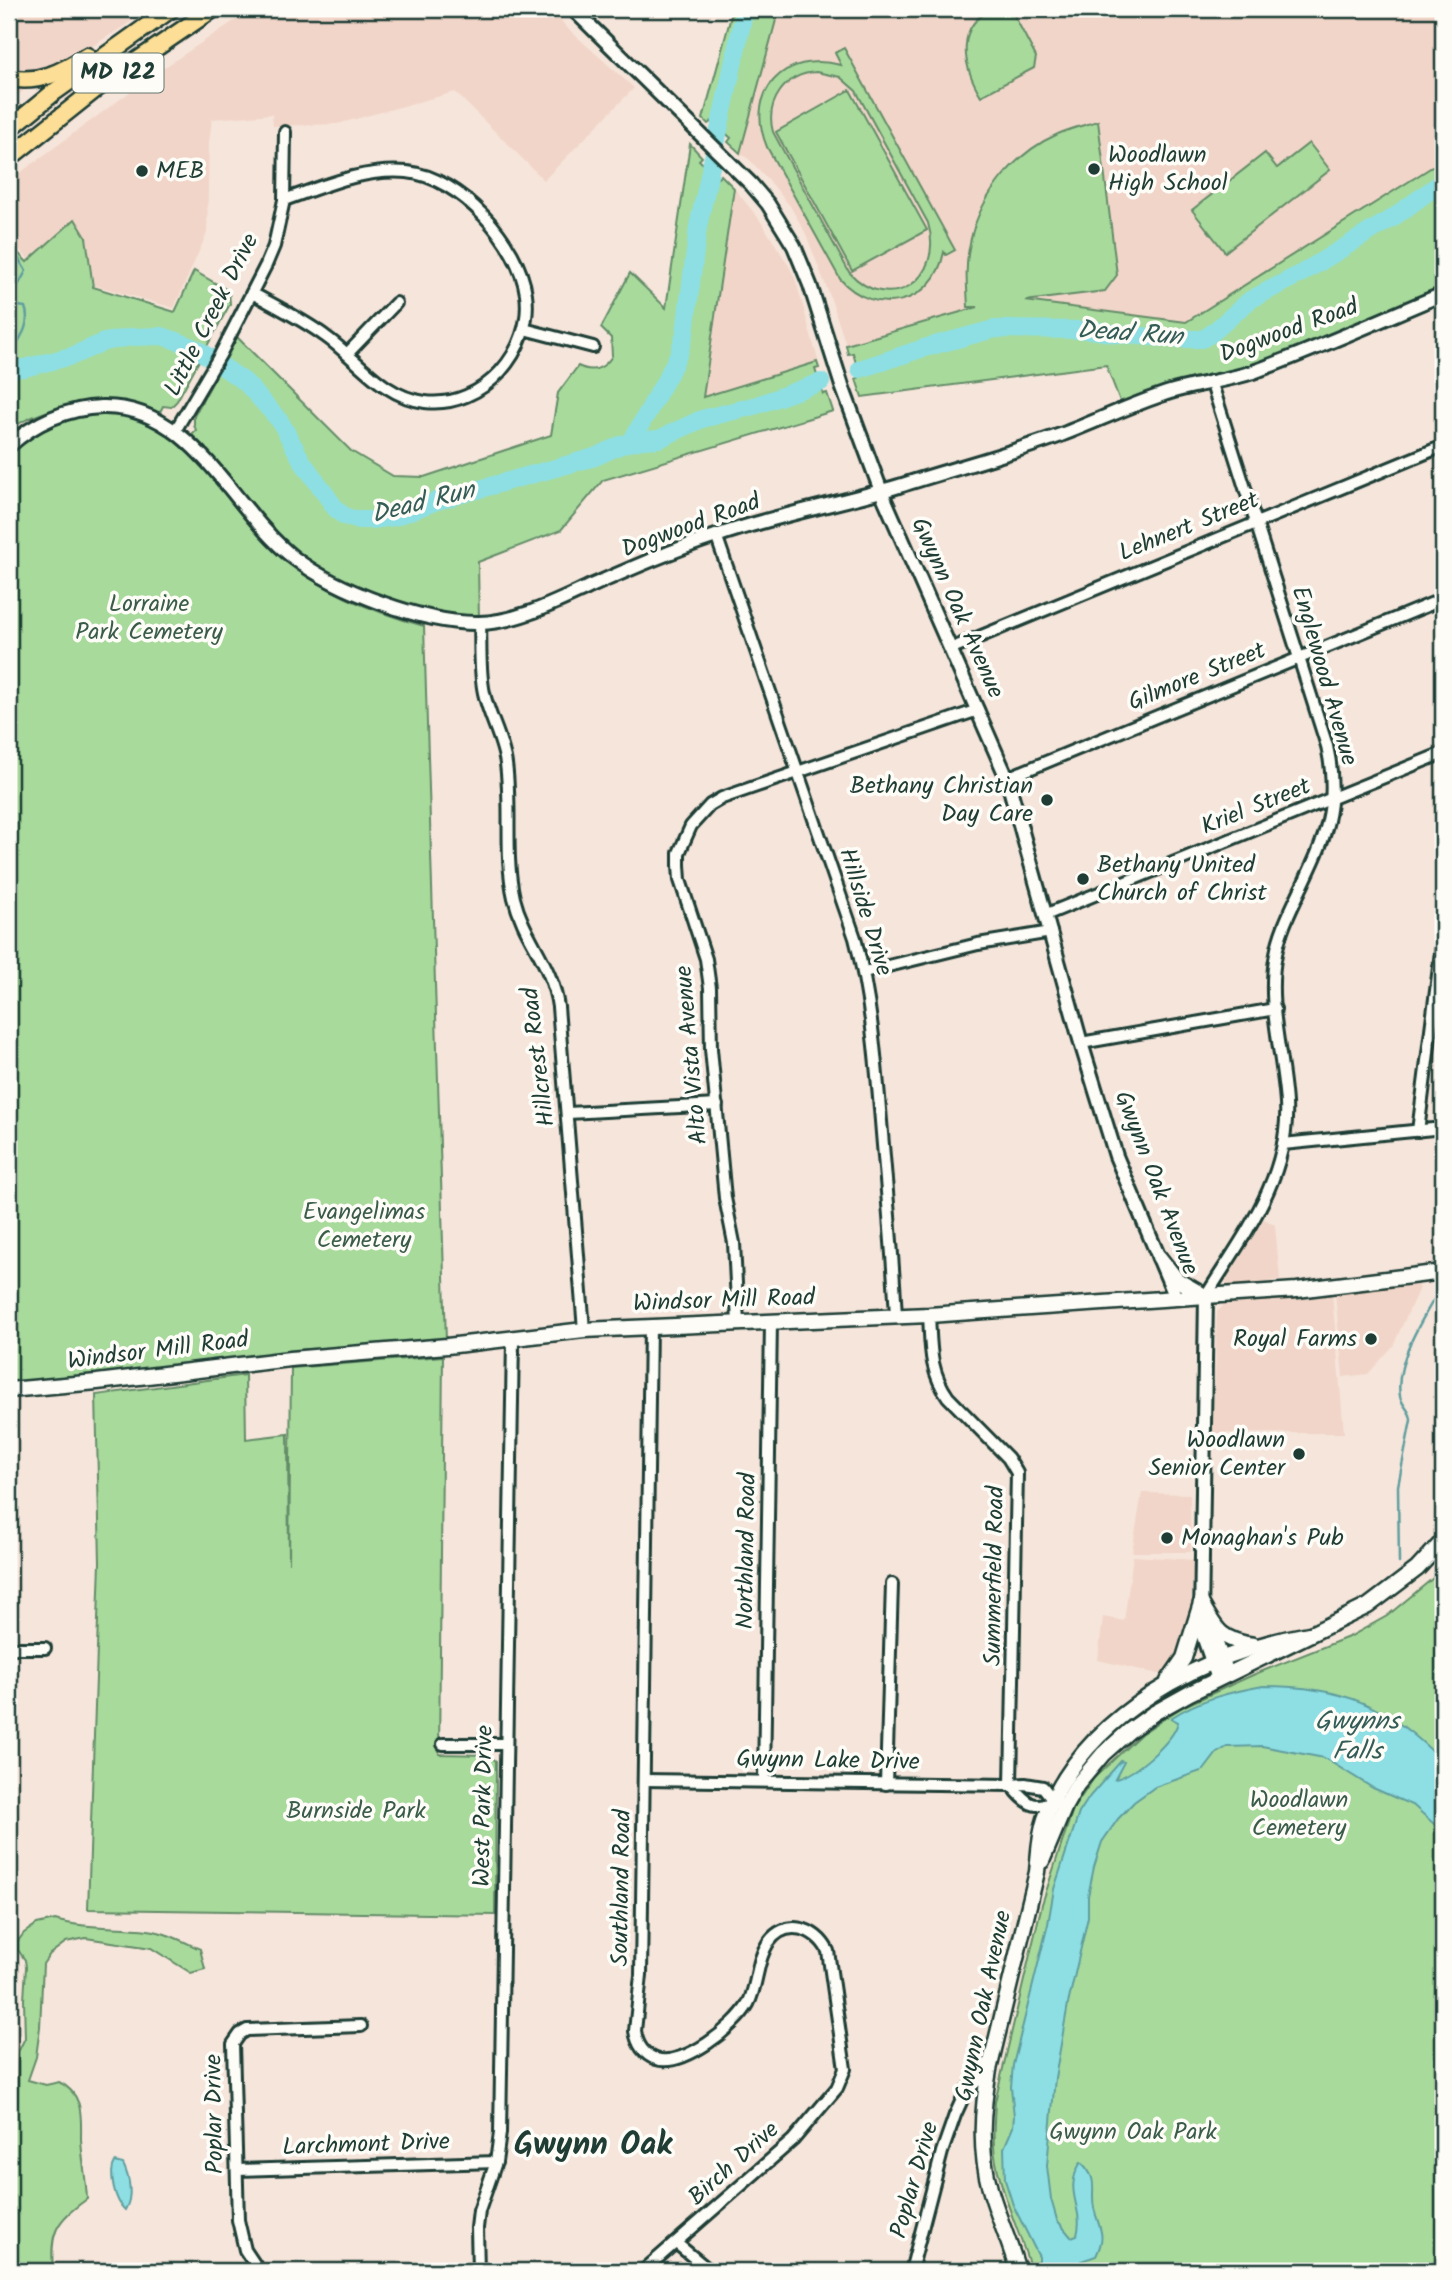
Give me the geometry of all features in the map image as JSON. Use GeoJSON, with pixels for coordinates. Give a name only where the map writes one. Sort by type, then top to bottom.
{"type":"FeatureCollection","features":[{"type":"Feature","properties":{"kind":"main road"},"geometry":{"type":"LineString","coordinates":[[9,78],[38,79],[64,70],[160,9]]}},
{"type":"Feature","properties":{"kind":"main road","name":"MD 122"},"geometry":{"type":"LineString","coordinates":[[10,126],[72,78],[171,9]]}},
{"type":"Feature","properties":{"kind":"main road","name":"MD 122"},"geometry":{"type":"LineString","coordinates":[[9,158],[97,88],[213,9]]}},
{"type":"Feature","properties":{"kind":"main road"},"geometry":{"type":"LineString","coordinates":[[1159,1257],[1177,1280],[1206,1296]]}},
{"type":"Feature","properties":{"kind":"main road","name":"Windsor Mill Road"},"geometry":{"type":"LineString","coordinates":[[9,1391],[290,1359],[584,1330],[929,1315],[1297,1290],[1443,1272]]}},
{"type":"Feature","properties":{"kind":"main road"},"geometry":{"type":"LineString","coordinates":[[1223,1677],[1368,1606],[1417,1569],[1443,1541]]}},
{"type":"Feature","properties":{"kind":"main road"},"geometry":{"type":"LineString","coordinates":[[1201,1603],[1220,1634],[1238,1643],[1259,1645]]}},
{"type":"Feature","properties":{"kind":"main road"},"geometry":{"type":"LineString","coordinates":[[1165,1685],[1184,1658],[1201,1603]]}},
{"type":"Feature","properties":{"kind":"main road"},"geometry":{"type":"LineString","coordinates":[[1217,1660],[1259,1645],[1309,1634]]}},
{"type":"Feature","properties":{"kind":"main road","name":"Gwynn Oak Avenue"},"geometry":{"type":"LineString","coordinates":[[1059,1803],[1065,1777],[1092,1744],[1119,1719],[1165,1685],[1217,1660]]}},
{"type":"Feature","properties":{"kind":"main road","name":"Gwynn Oak Avenue"},"geometry":{"type":"LineString","coordinates":[[1018,2271],[990,2189],[985,2166],[982,2125],[989,2070],[1037,1872],[1042,1832],[1059,1803],[1129,1731],[1154,1713],[1223,1677]]}},
{"type":"Feature","properties":{"kind":"street","name":"Gwynn Oak Avenue"},"geometry":{"type":"LineString","coordinates":[[573,9],[725,157],[768,204],[794,246],[881,491],[1007,778],[1116,1156],[1176,1298]]}},
{"type":"Feature","properties":{"kind":"street"},"geometry":{"type":"LineString","coordinates":[[10,126],[27,142]]}},
{"type":"Feature","properties":{"kind":"street","name":"Little Creek Drive"},"geometry":{"type":"LineString","coordinates":[[175,431],[220,355],[274,246],[284,200],[285,132]]}},
{"type":"Feature","properties":{"kind":"street"},"geometry":{"type":"LineString","coordinates":[[252,293],[312,326],[379,383],[406,398],[425,402],[441,402],[473,394],[487,385],[510,359],[524,329],[527,296],[518,263],[476,209],[443,184],[409,172],[369,173],[284,200]]}},
{"type":"Feature","properties":{"kind":"street","name":"Dogwood Road"},"geometry":{"type":"LineString","coordinates":[[9,446],[41,423],[62,413],[94,407],[137,411],[175,431],[223,480],[279,545],[305,566],[348,589],[421,615],[442,621],[480,623],[504,620],[531,612],[716,535],[881,491],[1054,437],[1162,394],[1229,379],[1275,363],[1443,294]]}},
{"type":"Feature","properties":{"kind":"street"},"geometry":{"type":"LineString","coordinates":[[347,354],[396,303]]}},
{"type":"Feature","properties":{"kind":"street"},"geometry":{"type":"LineString","coordinates":[[524,329],[593,347]]}},
{"type":"Feature","properties":{"kind":"street","name":"Englewood Avenue"},"geometry":{"type":"LineString","coordinates":[[1206,1296],[1264,1202],[1283,1144],[1286,1102],[1275,1009],[1273,976],[1276,952],[1291,909],[1324,839],[1333,798],[1333,778],[1327,746],[1211,381]]}},
{"type":"Feature","properties":{"kind":"street","name":"Lehnert Street"},"geometry":{"type":"LineString","coordinates":[[950,649],[1443,446]]}},
{"type":"Feature","properties":{"kind":"street","name":"Hillside Drive"},"geometry":{"type":"LineString","coordinates":[[716,535],[855,938],[864,972],[874,1033],[892,1238],[896,1317]]}},
{"type":"Feature","properties":{"kind":"street","name":"Gilmore Street"},"geometry":{"type":"LineString","coordinates":[[1007,778],[1443,599]]}},
{"type":"Feature","properties":{"kind":"street","name":"Hillcrest Road"},"geometry":{"type":"LineString","coordinates":[[480,623],[483,689],[506,761],[510,875],[519,913],[549,970],[555,988],[568,1112],[584,1330]]}},
{"type":"Feature","properties":{"kind":"street","name":"Alto Vista Avenue"},"geometry":{"type":"LineString","coordinates":[[738,1323],[734,1243],[725,1198],[711,1049],[710,988],[706,959],[680,880],[679,853],[691,826],[710,805],[797,771],[978,710]]}},
{"type":"Feature","properties":{"kind":"street","name":"Kriel Street"},"geometry":{"type":"LineString","coordinates":[[1045,915],[1443,753]]}},
{"type":"Feature","properties":{"kind":"street"},"geometry":{"type":"LineString","coordinates":[[864,972],[965,947],[1051,932]]}},
{"type":"Feature","properties":{"kind":"street"},"geometry":{"type":"LineString","coordinates":[[1418,1131],[1443,936]]}},
{"type":"Feature","properties":{"kind":"street"},"geometry":{"type":"LineString","coordinates":[[1082,1043],[1275,1009]]}},
{"type":"Feature","properties":{"kind":"street"},"geometry":{"type":"LineString","coordinates":[[568,1112],[717,1105]]}},
{"type":"Feature","properties":{"kind":"street"},"geometry":{"type":"LineString","coordinates":[[1283,1144],[1443,1128]]}},
{"type":"Feature","properties":{"kind":"street","name":"Gwynn Oak Avenue"},"geometry":{"type":"LineString","coordinates":[[1206,1296],[1202,1633],[1223,1677]]}},
{"type":"Feature","properties":{"kind":"street","name":"Summerfield Road"},"geometry":{"type":"LineString","coordinates":[[929,1315],[932,1362],[940,1385],[948,1397],[1008,1458],[1017,1473],[1011,1786]]}},
{"type":"Feature","properties":{"kind":"street","name":"Northland Road"},"geometry":{"type":"LineString","coordinates":[[764,1781],[771,1322]]}},
{"type":"Feature","properties":{"kind":"street","name":"Southland Road"},"geometry":{"type":"LineString","coordinates":[[650,1326],[641,1975],[635,2031],[641,2048],[657,2059],[667,2062],[677,2060],[725,2031],[747,2004],[769,1942],[785,1929],[804,1929],[818,1936],[828,1951],[845,2060],[843,2078]]}},
{"type":"Feature","properties":{"kind":"street","name":"West Park Drive"},"geometry":{"type":"LineString","coordinates":[[478,2271],[479,2211],[496,2162],[500,2133],[513,1339]]}},
{"type":"Feature","properties":{"kind":"street"},"geometry":{"type":"LineString","coordinates":[[886,1783],[892,1584]]}},
{"type":"Feature","properties":{"kind":"street"},"geometry":{"type":"LineString","coordinates":[[9,1648],[45,1648]]}},
{"type":"Feature","properties":{"kind":"street"},"geometry":{"type":"LineString","coordinates":[[443,1744],[506,1744]]}},
{"type":"Feature","properties":{"kind":"street","name":"Gwynn Lake Drive"},"geometry":{"type":"LineString","coordinates":[[645,1780],[1011,1786],[1025,1784],[1044,1787],[1059,1803]]}},
{"type":"Feature","properties":{"kind":"street"},"geometry":{"type":"LineString","coordinates":[[1011,1786],[1036,1806],[1059,1803]]}},
{"type":"Feature","properties":{"kind":"street","name":"Poplar Drive"},"geometry":{"type":"LineString","coordinates":[[258,2271],[252,2264],[241,2235],[232,2050],[238,2035],[247,2030],[361,2026]]}},
{"type":"Feature","properties":{"kind":"street","name":"Poplar Drive"},"geometry":{"type":"LineString","coordinates":[[911,2271],[942,2152],[955,2115],[966,2091],[989,2070]]}},
{"type":"Feature","properties":{"kind":"street","name":"Birch Drive"},"geometry":{"type":"LineString","coordinates":[[643,2271],[793,2140],[820,2110],[843,2078]]}},
{"type":"Feature","properties":{"kind":"street","name":"Larchmont Drive"},"geometry":{"type":"LineString","coordinates":[[237,2170],[496,2162]]}},
{"type":"Feature","properties":{"kind":"street"},"geometry":{"type":"LineString","coordinates":[[676,2243],[710,2271]]}},
{"type":"Feature","properties":{"kind":"shaded area"},"geometry":{"type":"Polygon","coordinates":[[[9,9],[151,9],[28,87],[9,102],[9,9]]]}},
{"type":"Feature","properties":{"kind":"shaded area"},"geometry":{"type":"Polygon","coordinates":[[[252,9],[552,9],[566,27],[634,88],[544,180],[455,92],[337,124],[273,126],[272,114],[212,119],[207,233],[174,308],[94,285],[87,237],[75,219],[28,259],[9,238],[9,181],[153,75],[252,9]]]}},
{"type":"Feature","properties":{"kind":"shaded area","name":"Woodlawn High School"},"geometry":{"type":"Polygon","coordinates":[[[779,9],[1443,9],[1443,160],[1186,322],[1005,299],[846,345],[805,232],[790,206],[772,184],[740,153],[779,9]]]}},
{"type":"Feature","properties":{"kind":"shaded area"},"geometry":{"type":"Polygon","coordinates":[[[734,188],[759,219],[795,278],[818,360],[703,397],[734,188]]]}},
{"type":"Feature","properties":{"kind":"shaded area"},"geometry":{"type":"Polygon","coordinates":[[[1264,1219],[1275,1225],[1280,1280],[1228,1287],[1225,1279],[1264,1219]]]}},
{"type":"Feature","properties":{"kind":"shaded area"},"geometry":{"type":"Polygon","coordinates":[[[1418,1285],[1393,1346],[1368,1374],[1343,1377],[1335,1293],[1418,1285]]]}},
{"type":"Feature","properties":{"kind":"shaded area"},"geometry":{"type":"Polygon","coordinates":[[[1332,1293],[1344,1433],[1213,1433],[1217,1312],[1224,1305],[1332,1293]]]}},
{"type":"Feature","properties":{"kind":"shaded area"},"geometry":{"type":"Polygon","coordinates":[[[1142,1493],[1190,1494],[1191,1552],[1132,1552],[1142,1493]]]}},
{"type":"Feature","properties":{"kind":"shaded area"},"geometry":{"type":"Polygon","coordinates":[[[1133,1556],[1194,1560],[1190,1617],[1174,1662],[1163,1675],[1098,1660],[1103,1617],[1124,1621],[1133,1556]]]}},
{"type":"Feature","properties":{"kind":"green space"},"geometry":{"type":"Polygon","coordinates":[[[733,9],[779,9],[740,153],[728,142],[731,138],[712,121],[708,124],[703,119],[733,9]]]}},
{"type":"Feature","properties":{"kind":"green space"},"geometry":{"type":"Polygon","coordinates":[[[994,9],[1011,9],[1036,57],[1034,68],[981,96],[970,72],[966,47],[973,25],[981,16],[994,9]]]}},
{"type":"Feature","properties":{"kind":"green space"},"geometry":{"type":"Polygon","coordinates":[[[844,48],[955,250],[946,255],[944,252],[938,270],[928,284],[916,295],[901,300],[885,302],[869,299],[840,279],[767,147],[761,127],[761,109],[765,93],[774,80],[786,70],[802,64],[821,62],[841,65],[835,53],[844,48]],[[816,72],[795,78],[787,84],[775,100],[772,110],[773,132],[849,272],[864,285],[880,291],[896,291],[909,286],[921,276],[928,261],[931,244],[928,223],[856,91],[840,77],[816,72]]]}},
{"type":"Feature","properties":{"kind":"green space"},"geometry":{"type":"Polygon","coordinates":[[[850,90],[927,230],[852,271],[776,132],[850,90]]]}},
{"type":"Feature","properties":{"kind":"green space"},"geometry":{"type":"Polygon","coordinates":[[[1098,121],[1117,275],[1105,291],[1025,301],[1186,322],[1443,160],[1443,291],[1242,373],[1123,409],[1106,365],[862,397],[856,379],[860,377],[853,353],[848,354],[846,345],[978,307],[968,307],[967,263],[973,230],[989,196],[1012,166],[1041,143],[1063,132],[1098,121]]]}},
{"type":"Feature","properties":{"kind":"green space"},"geometry":{"type":"Polygon","coordinates":[[[1309,143],[1330,170],[1225,252],[1192,210],[1265,153],[1277,168],[1309,143]]]}},
{"type":"Feature","properties":{"kind":"green space"},"geometry":{"type":"Polygon","coordinates":[[[690,144],[702,157],[699,160],[718,178],[721,175],[734,188],[703,397],[817,362],[819,368],[815,369],[823,394],[827,393],[833,411],[603,480],[561,530],[478,562],[479,622],[427,617],[307,567],[187,439],[196,430],[194,416],[237,337],[351,451],[393,476],[424,477],[551,435],[558,393],[578,366],[597,368],[612,356],[611,338],[601,328],[630,273],[666,308],[690,144]]]}},
{"type":"Feature","properties":{"kind":"green space"},"geometry":{"type":"Polygon","coordinates":[[[75,219],[86,237],[93,287],[175,312],[194,271],[229,291],[230,304],[177,401],[171,407],[163,406],[157,418],[87,404],[64,407],[38,415],[9,431],[9,244],[27,262],[75,219]]]}},
{"type":"Feature","properties":{"kind":"green space","name":"Lorraine Park Cemetery"},"geometry":{"type":"Polygon","coordinates":[[[106,411],[143,418],[168,432],[205,466],[272,546],[304,574],[353,601],[424,626],[446,1341],[9,1385],[9,452],[20,442],[61,419],[106,411]]]}},
{"type":"Feature","properties":{"kind":"green space","name":"Burnside Park"},"geometry":{"type":"Polygon","coordinates":[[[443,1356],[439,1754],[488,1755],[496,1761],[495,1915],[88,1909],[100,1562],[96,1395],[245,1375],[246,1439],[288,1434],[289,1563],[291,1368],[443,1356]]]}},
{"type":"Feature","properties":{"kind":"green space"},"geometry":{"type":"Polygon","coordinates":[[[1438,1574],[1443,1575],[1443,2271],[1031,2271],[996,2162],[995,2102],[1042,1904],[1073,1809],[1094,1778],[1141,1734],[1182,1707],[1255,1674],[1351,1636],[1387,1616],[1438,1574]]]}},
{"type":"Feature","properties":{"kind":"green space"},"geometry":{"type":"Polygon","coordinates":[[[55,1920],[78,1925],[161,1933],[200,1949],[205,1969],[191,1973],[151,1948],[86,1938],[66,1942],[50,1954],[43,1964],[40,2027],[36,2057],[28,2080],[46,2085],[59,2082],[77,2099],[81,2114],[87,2199],[68,2214],[57,2229],[53,2247],[53,2271],[9,2271],[9,2141],[17,2103],[18,2052],[25,2038],[26,1967],[18,1950],[18,1941],[37,1924],[55,1920]]]}},
{"type":"Feature","properties":{"kind":"water","name":"Gwynns Falls"},"geometry":{"type":"Polygon","coordinates":[[[1263,1686],[1317,1690],[1341,1695],[1383,1713],[1423,1742],[1443,1762],[1443,1832],[1414,1806],[1373,1788],[1324,1758],[1262,1746],[1227,1747],[1217,1753],[1204,1770],[1155,1787],[1134,1802],[1118,1819],[1102,1842],[1088,1896],[1088,1917],[1068,2004],[1055,2078],[1047,2166],[1057,2220],[1071,2237],[1077,2235],[1079,2225],[1073,2182],[1081,2162],[1087,2169],[1093,2185],[1093,2201],[1101,2242],[1096,2256],[1081,2261],[1086,2271],[1039,2271],[1039,2257],[1013,2205],[1005,2180],[1004,2148],[1013,2127],[1013,2065],[1054,1889],[1079,1813],[1090,1796],[1121,1761],[1124,1762],[1115,1779],[1132,1771],[1161,1747],[1178,1722],[1171,1718],[1204,1701],[1263,1686]]]}},
{"type":"Feature","properties":{"kind":"water"},"geometry":{"type":"Polygon","coordinates":[[[115,2162],[123,2164],[129,2181],[130,2193],[125,2210],[114,2187],[112,2173],[115,2162]]]}},
{"type":"Feature","properties":{"kind":"waterway"},"geometry":{"type":"LineString","coordinates":[[631,442],[669,374],[685,333],[698,227],[745,9]]}},
{"type":"Feature","properties":{"kind":"waterway","name":"Dead Run"},"geometry":{"type":"LineString","coordinates":[[860,369],[994,329],[1092,330],[1202,339],[1250,300],[1302,273],[1394,217],[1443,181]]}},
{"type":"Feature","properties":{"kind":"waterway"},"geometry":{"type":"LineString","coordinates":[[9,247],[26,271],[14,293],[13,301],[18,306],[25,307],[27,314],[26,326],[9,356]]}},
{"type":"Feature","properties":{"kind":"waterway","name":"Dead Run"},"geometry":{"type":"LineString","coordinates":[[9,369],[72,356],[104,342],[132,337],[162,336],[197,349],[245,382],[280,421],[302,461],[336,509],[344,516],[357,520],[394,517],[437,501],[595,457],[623,444],[659,439],[702,419],[757,405],[821,382]]}},
{"type":"Feature","properties":{"kind":"waterway"},"geometry":{"type":"LineString","coordinates":[[1399,1563],[1398,1486],[1411,1420],[1401,1399],[1399,1382],[1406,1353],[1443,1284]]}},
{"type":"Feature","properties":{"kind":"place","name":"Woodlawn High School"},"geometry":{"type":"Point","coordinates":[1094,169]}},
{"type":"Feature","properties":{"kind":"place","name":"MEB"},"geometry":{"type":"Point","coordinates":[142,171]}},
{"type":"Feature","properties":{"kind":"place","name":"Bethany Christian Day Care"},"geometry":{"type":"Point","coordinates":[1047,800]}},
{"type":"Feature","properties":{"kind":"place","name":"Bethany United Church of Christ"},"geometry":{"type":"Point","coordinates":[1083,879]}},
{"type":"Feature","properties":{"kind":"place","name":"Royal Farms"},"geometry":{"type":"Point","coordinates":[1371,1339]}},
{"type":"Feature","properties":{"kind":"place","name":"Woodlawn Senior Center"},"geometry":{"type":"Point","coordinates":[1299,1454]}},
{"type":"Feature","properties":{"kind":"place","name":"Monaghan's Pub"},"geometry":{"type":"Point","coordinates":[1167,1538]}},
{"type":"Feature","properties":{"kind":"district","name":"Gwynn Oak"},"geometry":{"type":"Point","coordinates":[593,2145]}},
{"type":"Feature","properties":{"kind":"park label","name":"Evangelimas Cemetery"},"geometry":{"type":"Point","coordinates":[364,1226]}},
{"type":"Feature","properties":{"kind":"park label","name":"Woodlawn Cemetery"},"geometry":{"type":"Point","coordinates":[1299,1814]}},
{"type":"Feature","properties":{"kind":"park label","name":"Gwynn Oak Park"},"geometry":{"type":"Point","coordinates":[1133,2132]}}]}
